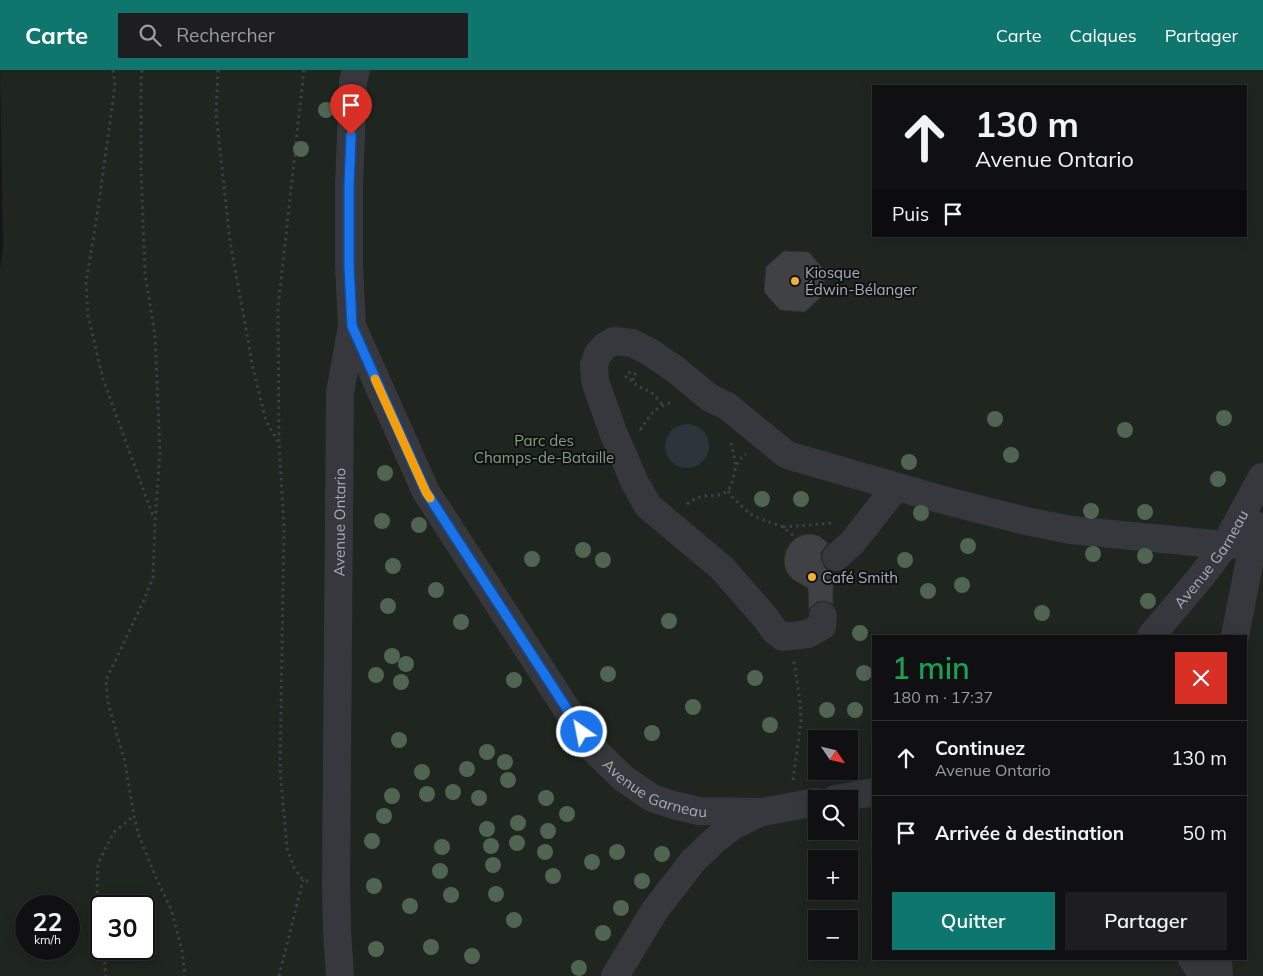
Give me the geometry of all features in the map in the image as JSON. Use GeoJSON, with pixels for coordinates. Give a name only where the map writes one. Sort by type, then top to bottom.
{"type":"FeatureCollection","features":[{"type":"Feature","properties":{"kind":"street","name":"Avenue Ontario"},"geometry":{"type":"LineString","coordinates":[[340,976],[336,883],[340,393],[352,326],[349,266],[349,187],[353,82],[356,70]]}},
{"type":"Feature","properties":{"kind":"street","name":"Avenue Garneau"},"geometry":{"type":"LineString","coordinates":[[352,326],[426,492],[592,748],[623,778],[652,798],[673,806],[699,811],[776,809],[808,803]]}},
{"type":"Feature","properties":{"kind":"street"},"geometry":{"type":"LineString","coordinates":[[822,616],[822,626],[808,634],[783,637],[775,631],[722,568],[648,506],[634,483],[595,381],[594,365],[598,354],[605,346],[614,341],[632,343],[650,352],[676,370],[710,398],[727,406],[787,455],[896,487],[1026,521],[1071,530],[1225,545],[1253,544]]}},
{"type":"Feature","properties":{"kind":"street","name":"Avenue Garneau"},"geometry":{"type":"LineString","coordinates":[[1152,635],[1225,545],[1262,476]]}},
{"type":"Feature","properties":{"kind":"street"},"geometry":{"type":"LineString","coordinates":[[1235,635],[1253,544],[1262,476]]}},
{"type":"Feature","properties":{"kind":"street"},"geometry":{"type":"LineString","coordinates":[[836,558],[852,543],[896,487]]}},
{"type":"Feature","properties":{"kind":"street"},"geometry":{"type":"LineString","coordinates":[[858,795],[872,792]]}},
{"type":"Feature","properties":{"kind":"street","name":"Avenue Garneau"},"geometry":{"type":"LineString","coordinates":[[615,976],[655,910],[693,861],[733,826],[776,809]]}},
{"type":"Feature","properties":{"kind":"street"},"geometry":{"type":"LineString","coordinates":[[1193,960],[1203,976]]}},
{"type":"Feature","properties":{"kind":"street"},"geometry":{"type":"LineString","coordinates":[[1218,960],[1218,976]]}},
{"type":"Feature","properties":{"kind":"path"},"geometry":{"type":"LineString","coordinates":[[114,70],[115,85],[86,283],[88,316],[103,379],[155,522]]}},
{"type":"Feature","properties":{"kind":"path"},"geometry":{"type":"LineString","coordinates":[[142,70],[141,169],[145,273],[155,336],[160,452],[153,578],[106,680],[108,703],[125,762],[138,833],[154,873],[172,909],[182,950],[185,976]]}},
{"type":"Feature","properties":{"kind":"path"},"geometry":{"type":"LineString","coordinates":[[218,70],[216,114],[230,241],[253,368],[266,421],[279,444]]}},
{"type":"Feature","properties":{"kind":"path"},"geometry":{"type":"LineString","coordinates":[[304,70],[278,308],[279,444],[284,527],[280,769],[287,848],[294,868],[303,880],[336,883]]}},
{"type":"Feature","properties":{"kind":"path"},"geometry":{"type":"LineString","coordinates":[[632,380],[637,386],[651,392],[663,405]]}},
{"type":"Feature","properties":{"kind":"path"},"geometry":{"type":"LineString","coordinates":[[638,433],[652,414],[663,405],[676,402]]}},
{"type":"Feature","properties":{"kind":"path"},"geometry":{"type":"LineString","coordinates":[[678,532],[681,514],[686,505],[694,499],[705,496],[718,496],[728,491],[736,465],[728,436]]}},
{"type":"Feature","properties":{"kind":"path"},"geometry":{"type":"LineString","coordinates":[[736,465],[744,456],[757,450],[778,448]]}},
{"type":"Feature","properties":{"kind":"path"},"geometry":{"type":"LineString","coordinates":[[728,491],[750,514],[784,526],[835,523],[840,521]]}},
{"type":"Feature","properties":{"kind":"path"},"geometry":{"type":"LineString","coordinates":[[784,526],[796,538]]}},
{"type":"Feature","properties":{"kind":"path"},"geometry":{"type":"LineString","coordinates":[[776,809],[801,721],[795,666],[783,637]]}},
{"type":"Feature","properties":{"kind":"path"},"geometry":{"type":"LineString","coordinates":[[97,895],[98,863],[114,832],[134,816]]}},
{"type":"Feature","properties":{"kind":"path"},"geometry":{"type":"LineString","coordinates":[[279,976],[303,880]]}},
{"type":"Feature","properties":{"kind":"path"},"geometry":{"type":"LineString","coordinates":[[104,960],[106,976]]}},
{"type":"Feature","properties":{"kind":"green space","name":"Parc des Champs-de-Bataille"},"geometry":{"type":"Polygon","coordinates":[[[0,70],[1263,70],[1263,976],[0,976],[0,269],[3,247],[0,70]]]}},
{"type":"Feature","properties":{"kind":"shaded area"},"geometry":{"type":"Polygon","coordinates":[[[691,424],[703,430],[708,437],[708,455],[703,462],[696,467],[683,468],[671,462],[666,455],[665,442],[671,430],[678,425],[691,424]]]}},
{"type":"Feature","properties":{"kind":"building","name":"Kiosque Édwin-Bélanger"},"geometry":{"type":"Polygon","coordinates":[[[784,251],[809,252],[825,271],[823,295],[805,312],[780,310],[764,292],[766,267],[784,251]]]}},
{"type":"Feature","properties":{"kind":"building","name":"Café Smith"},"geometry":{"type":"Polygon","coordinates":[[[811,534],[819,536],[828,543],[821,552],[821,560],[825,568],[833,572],[833,604],[825,601],[817,602],[809,610],[808,588],[788,574],[784,559],[790,544],[796,538],[811,534]]]}},
{"type":"Feature","properties":{"kind":"slow traffic"},"geometry":{"type":"LineString","coordinates":[[375,379],[430,498]]}},
{"type":"Feature","properties":{"kind":"place","name":"Kiosque Édwin-Bélanger"},"geometry":{"type":"Point","coordinates":[795,281]}},
{"type":"Feature","properties":{"kind":"place","name":"Café Smith"},"geometry":{"type":"Point","coordinates":[812,577]}},
{"type":"Feature","properties":{"kind":"route"},"geometry":{"type":"LineString","coordinates":[[351,135],[349,266],[352,326],[426,492],[582,732]]}}]}
